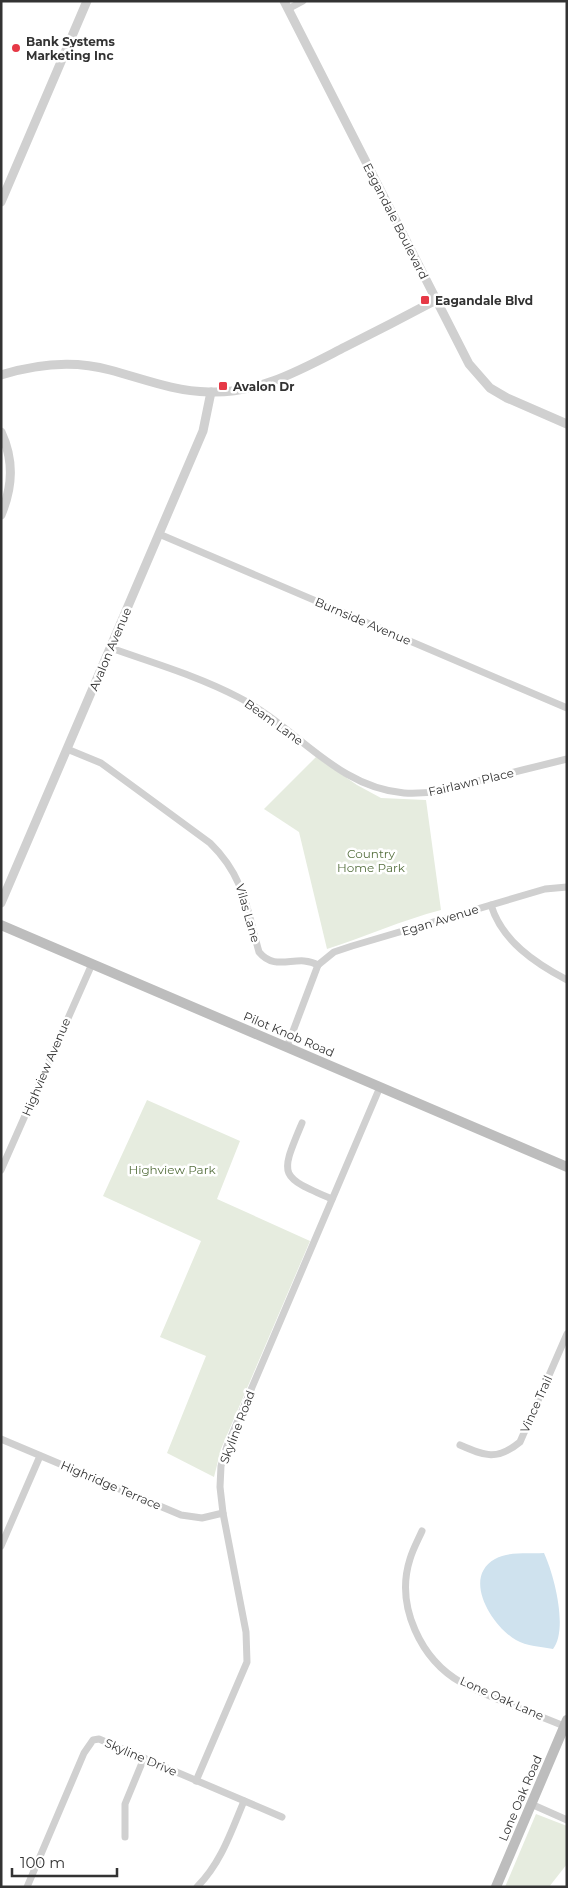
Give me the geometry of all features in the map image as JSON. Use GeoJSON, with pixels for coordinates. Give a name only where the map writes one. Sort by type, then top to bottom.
{"type":"FeatureCollection","features":[{"type":"Feature","properties":{"kind":"main road","name":"Pilot Knob Road"},"geometry":{"type":"LineString","coordinates":[[1,925],[567,1167]]}},
{"type":"Feature","properties":{"kind":"main road","name":"Lone Oak Road"},"geometry":{"type":"LineString","coordinates":[[496,1887],[566,1723]]}},
{"type":"Feature","properties":{"kind":"street"},"geometry":{"type":"LineString","coordinates":[[1,202],[87,1]]}},
{"type":"Feature","properties":{"kind":"street"},"geometry":{"type":"LineString","coordinates":[[286,5],[303,1]]}},
{"type":"Feature","properties":{"kind":"street","name":"Eagandale Boulevard"},"geometry":{"type":"LineString","coordinates":[[286,5],[469,364],[490,388],[507,398],[567,424]]}},
{"type":"Feature","properties":{"kind":"street"},"geometry":{"type":"LineString","coordinates":[[1,375],[24,367],[71,364],[108,369],[167,388],[211,392],[247,388],[288,377],[436,300]]}},
{"type":"Feature","properties":{"kind":"street","name":"Avalon Avenue"},"geometry":{"type":"LineString","coordinates":[[1,904],[203,431],[211,392]]}},
{"type":"Feature","properties":{"kind":"street"},"geometry":{"type":"LineString","coordinates":[[1,432],[8,446],[11,468],[10,488],[1,515]]}},
{"type":"Feature","properties":{"kind":"street","name":"Burnside Avenue"},"geometry":{"type":"LineString","coordinates":[[159,534],[567,708]]}},
{"type":"Feature","properties":{"kind":"street","name":"Beam Lane"},"geometry":{"type":"LineString","coordinates":[[111,648],[211,684],[240,697],[266,714],[330,764],[355,780],[374,787]]}},
{"type":"Feature","properties":{"kind":"street","name":"Vilas Lane"},"geometry":{"type":"LineString","coordinates":[[68,749],[101,763],[210,843],[223,855],[241,886],[259,952],[265,960],[277,963],[308,959],[318,965]]}},
{"type":"Feature","properties":{"kind":"street","name":"Fairlawn Place"},"geometry":{"type":"LineString","coordinates":[[374,787],[402,793],[444,790],[567,759]]}},
{"type":"Feature","properties":{"kind":"street","name":"Egan Avenue"},"geometry":{"type":"LineString","coordinates":[[318,965],[334,952],[491,905],[545,890],[567,887]]}},
{"type":"Feature","properties":{"kind":"street"},"geometry":{"type":"LineString","coordinates":[[491,905],[504,933],[541,966],[567,980]]}},
{"type":"Feature","properties":{"kind":"street","name":"Highview Avenue"},"geometry":{"type":"LineString","coordinates":[[1,1170],[92,964]]}},
{"type":"Feature","properties":{"kind":"street"},"geometry":{"type":"LineString","coordinates":[[287,1047],[318,965]]}},
{"type":"Feature","properties":{"kind":"street","name":"Skyline Road"},"geometry":{"type":"LineString","coordinates":[[196,1780],[247,1662],[246,1632],[223,1514],[220,1487],[222,1466],[228,1446],[380,1087]]}},
{"type":"Feature","properties":{"kind":"street"},"geometry":{"type":"LineString","coordinates":[[302,1123],[287,1158],[287,1173],[297,1184],[332,1199]]}},
{"type":"Feature","properties":{"kind":"street","name":"Vince Trail"},"geometry":{"type":"LineString","coordinates":[[460,1445],[491,1456],[511,1450],[520,1442],[567,1334]]}},
{"type":"Feature","properties":{"kind":"street","name":"Highridge Terrace"},"geometry":{"type":"LineString","coordinates":[[1,1439],[181,1515],[202,1518],[223,1514]]}},
{"type":"Feature","properties":{"kind":"street"},"geometry":{"type":"LineString","coordinates":[[1,1546],[40,1456]]}},
{"type":"Feature","properties":{"kind":"street","name":"Lone Oak Lane"},"geometry":{"type":"LineString","coordinates":[[422,1531],[410,1560],[406,1592],[411,1623],[426,1651],[442,1669],[463,1683],[566,1723]]}},
{"type":"Feature","properties":{"kind":"street","name":"Skyline Drive"},"geometry":{"type":"LineString","coordinates":[[27,1887],[84,1754],[93,1740],[100,1739],[282,1817]]}},
{"type":"Feature","properties":{"kind":"street"},"geometry":{"type":"LineString","coordinates":[[125,1837],[125,1804],[144,1758]]}},
{"type":"Feature","properties":{"kind":"street"},"geometry":{"type":"LineString","coordinates":[[197,1887],[218,1862],[244,1801]]}},
{"type":"Feature","properties":{"kind":"street"},"geometry":{"type":"LineString","coordinates":[[531,1804],[567,1820]]}},
{"type":"Feature","properties":{"kind":"green space","name":"Country Home Park"},"geometry":{"type":"Polygon","coordinates":[[[316,757],[357,785],[381,798],[426,800],[441,910],[327,949],[299,832],[264,809],[316,757]]]}},
{"type":"Feature","properties":{"kind":"green space","name":"Highview Park"},"geometry":{"type":"Polygon","coordinates":[[[147,1100],[240,1141],[217,1199],[310,1241],[221,1449],[214,1477],[167,1453],[206,1356],[160,1337],[201,1241],[103,1196],[147,1100]]]}},
{"type":"Feature","properties":{"kind":"green space"},"geometry":{"type":"Polygon","coordinates":[[[536,1814],[567,1826],[567,1864],[549,1887],[505,1887],[536,1814]]]}},
{"type":"Feature","properties":{"kind":"water"},"geometry":{"type":"Polygon","coordinates":[[[544,1553],[556,1589],[560,1617],[557,1640],[553,1649],[524,1644],[507,1634],[490,1614],[481,1590],[481,1578],[485,1567],[495,1559],[513,1554],[544,1553]]]}},
{"type":"Feature","properties":{"kind":"place","name":"Bank Systems Marketing Inc"},"geometry":{"type":"Point","coordinates":[16,48]}},
{"type":"Feature","properties":{"kind":"place","name":"Eagandale Blvd"},"geometry":{"type":"Point","coordinates":[425,300]}},
{"type":"Feature","properties":{"kind":"place","name":"Avalon Dr"},"geometry":{"type":"Point","coordinates":[223,386]}}]}
